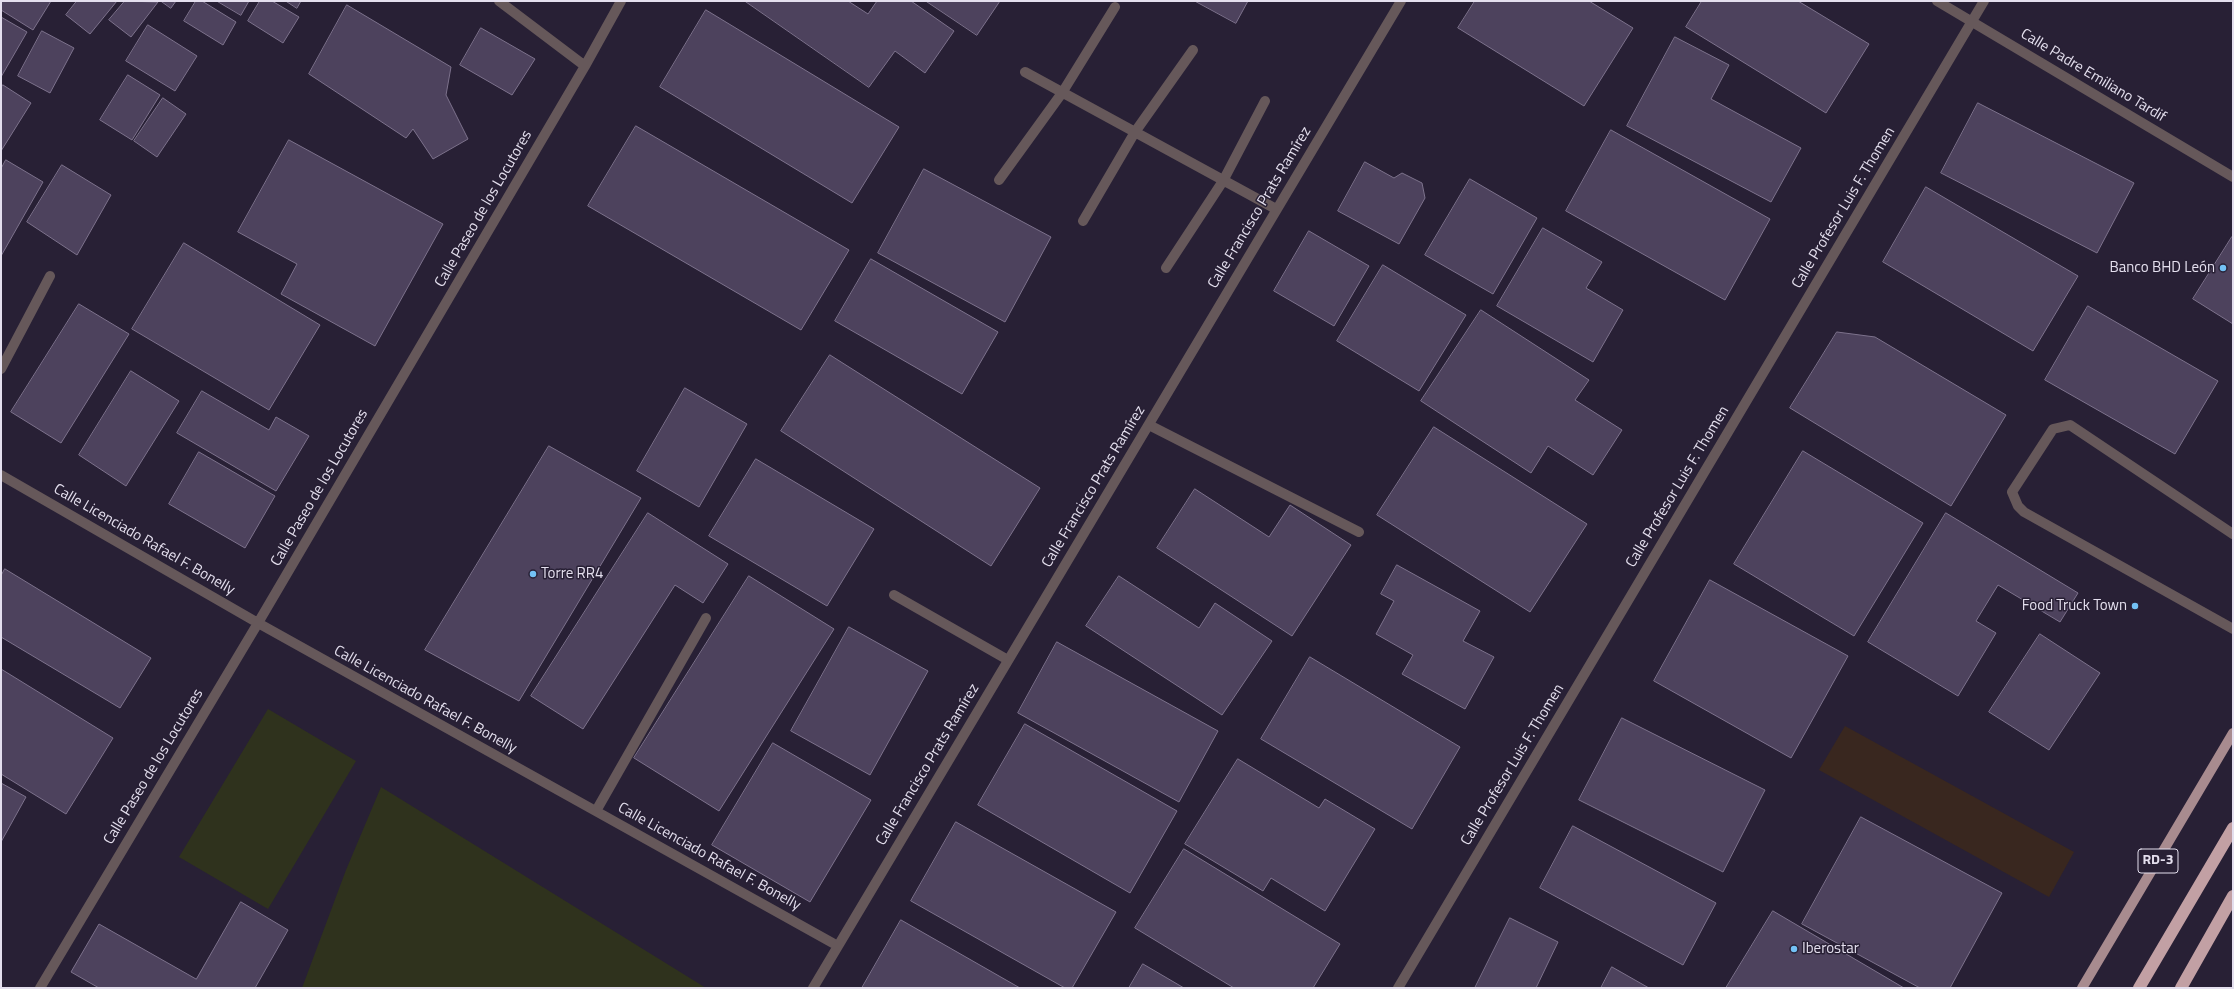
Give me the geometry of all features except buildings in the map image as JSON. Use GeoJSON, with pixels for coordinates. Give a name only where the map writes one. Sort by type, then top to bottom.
{"type":"FeatureCollection","features":[{"type":"Feature","properties":{"kind":"highway"},"geometry":{"type":"LineString","coordinates":[[2139,988],[2233,828]]}},
{"type":"Feature","properties":{"kind":"highway"},"geometry":{"type":"LineString","coordinates":[[2181,988],[2233,896]]}},
{"type":"Feature","properties":{"kind":"main road","name":"RD-3"},"geometry":{"type":"LineString","coordinates":[[2082,988],[2233,733]]}},
{"type":"Feature","properties":{"kind":"street"},"geometry":{"type":"LineString","coordinates":[[500,1],[585,66]]}},
{"type":"Feature","properties":{"kind":"street","name":"Calle Paseo de los Locutores"},"geometry":{"type":"LineString","coordinates":[[40,988],[258,623],[585,66],[621,1]]}},
{"type":"Feature","properties":{"kind":"street","name":"Calle Francisco Prats Ramírez"},"geometry":{"type":"LineString","coordinates":[[813,988],[1401,1]]}},
{"type":"Feature","properties":{"kind":"street","name":"Calle Padre Emiliano Tardif"},"geometry":{"type":"LineString","coordinates":[[1937,1],[2233,177]]}},
{"type":"Feature","properties":{"kind":"street","name":"Calle Profesor Luis F. Thomen"},"geometry":{"type":"LineString","coordinates":[[1398,988],[1984,1]]}},
{"type":"Feature","properties":{"kind":"street"},"geometry":{"type":"LineString","coordinates":[[999,180],[1062,93],[1115,7]]}},
{"type":"Feature","properties":{"kind":"street"},"geometry":{"type":"LineString","coordinates":[[1082,221],[1135,132],[1192,50]]}},
{"type":"Feature","properties":{"kind":"street"},"geometry":{"type":"LineString","coordinates":[[1025,72],[1276,209]]}},
{"type":"Feature","properties":{"kind":"street"},"geometry":{"type":"LineString","coordinates":[[1166,268],[1224,181],[1265,101]]}},
{"type":"Feature","properties":{"kind":"street"},"geometry":{"type":"LineString","coordinates":[[1,369],[50,276]]}},
{"type":"Feature","properties":{"kind":"street"},"geometry":{"type":"LineString","coordinates":[[1148,425],[1359,532]]}},
{"type":"Feature","properties":{"kind":"street"},"geometry":{"type":"LineString","coordinates":[[2233,534],[2070,425],[2052,429],[2012,492],[2016,502],[2024,512],[2233,630]]}},
{"type":"Feature","properties":{"kind":"street","name":"Calle Licenciado Rafael F. Bonelly"},"geometry":{"type":"LineString","coordinates":[[1,475],[258,623],[838,946]]}},
{"type":"Feature","properties":{"kind":"street"},"geometry":{"type":"LineString","coordinates":[[894,595],[1008,660]]}},
{"type":"Feature","properties":{"kind":"street"},"geometry":{"type":"LineString","coordinates":[[596,812],[706,618]]}},
{"type":"Feature","properties":{"kind":"shaded area"},"geometry":{"type":"Polygon","coordinates":[[[1845,726],[2074,852],[2049,897],[1819,770],[1845,726]]]}},
{"type":"Feature","properties":{"kind":"green space"},"geometry":{"type":"Polygon","coordinates":[[[268,709],[356,761],[268,909],[179,857],[268,709]]]}},
{"type":"Feature","properties":{"kind":"green space"},"geometry":{"type":"Polygon","coordinates":[[[381,787],[706,988],[302,988],[346,870],[381,787]]]}},
{"type":"Feature","properties":{"kind":"place","name":"Banco BHD León"},"geometry":{"type":"Point","coordinates":[2223,268]}},
{"type":"Feature","properties":{"kind":"place","name":"Torre RR4"},"geometry":{"type":"Point","coordinates":[533,574]}},
{"type":"Feature","properties":{"kind":"place","name":"Food Truck Town"},"geometry":{"type":"Point","coordinates":[2135,606]}},
{"type":"Feature","properties":{"kind":"place","name":"Iberostar"},"geometry":{"type":"Point","coordinates":[1794,949]}}]}
